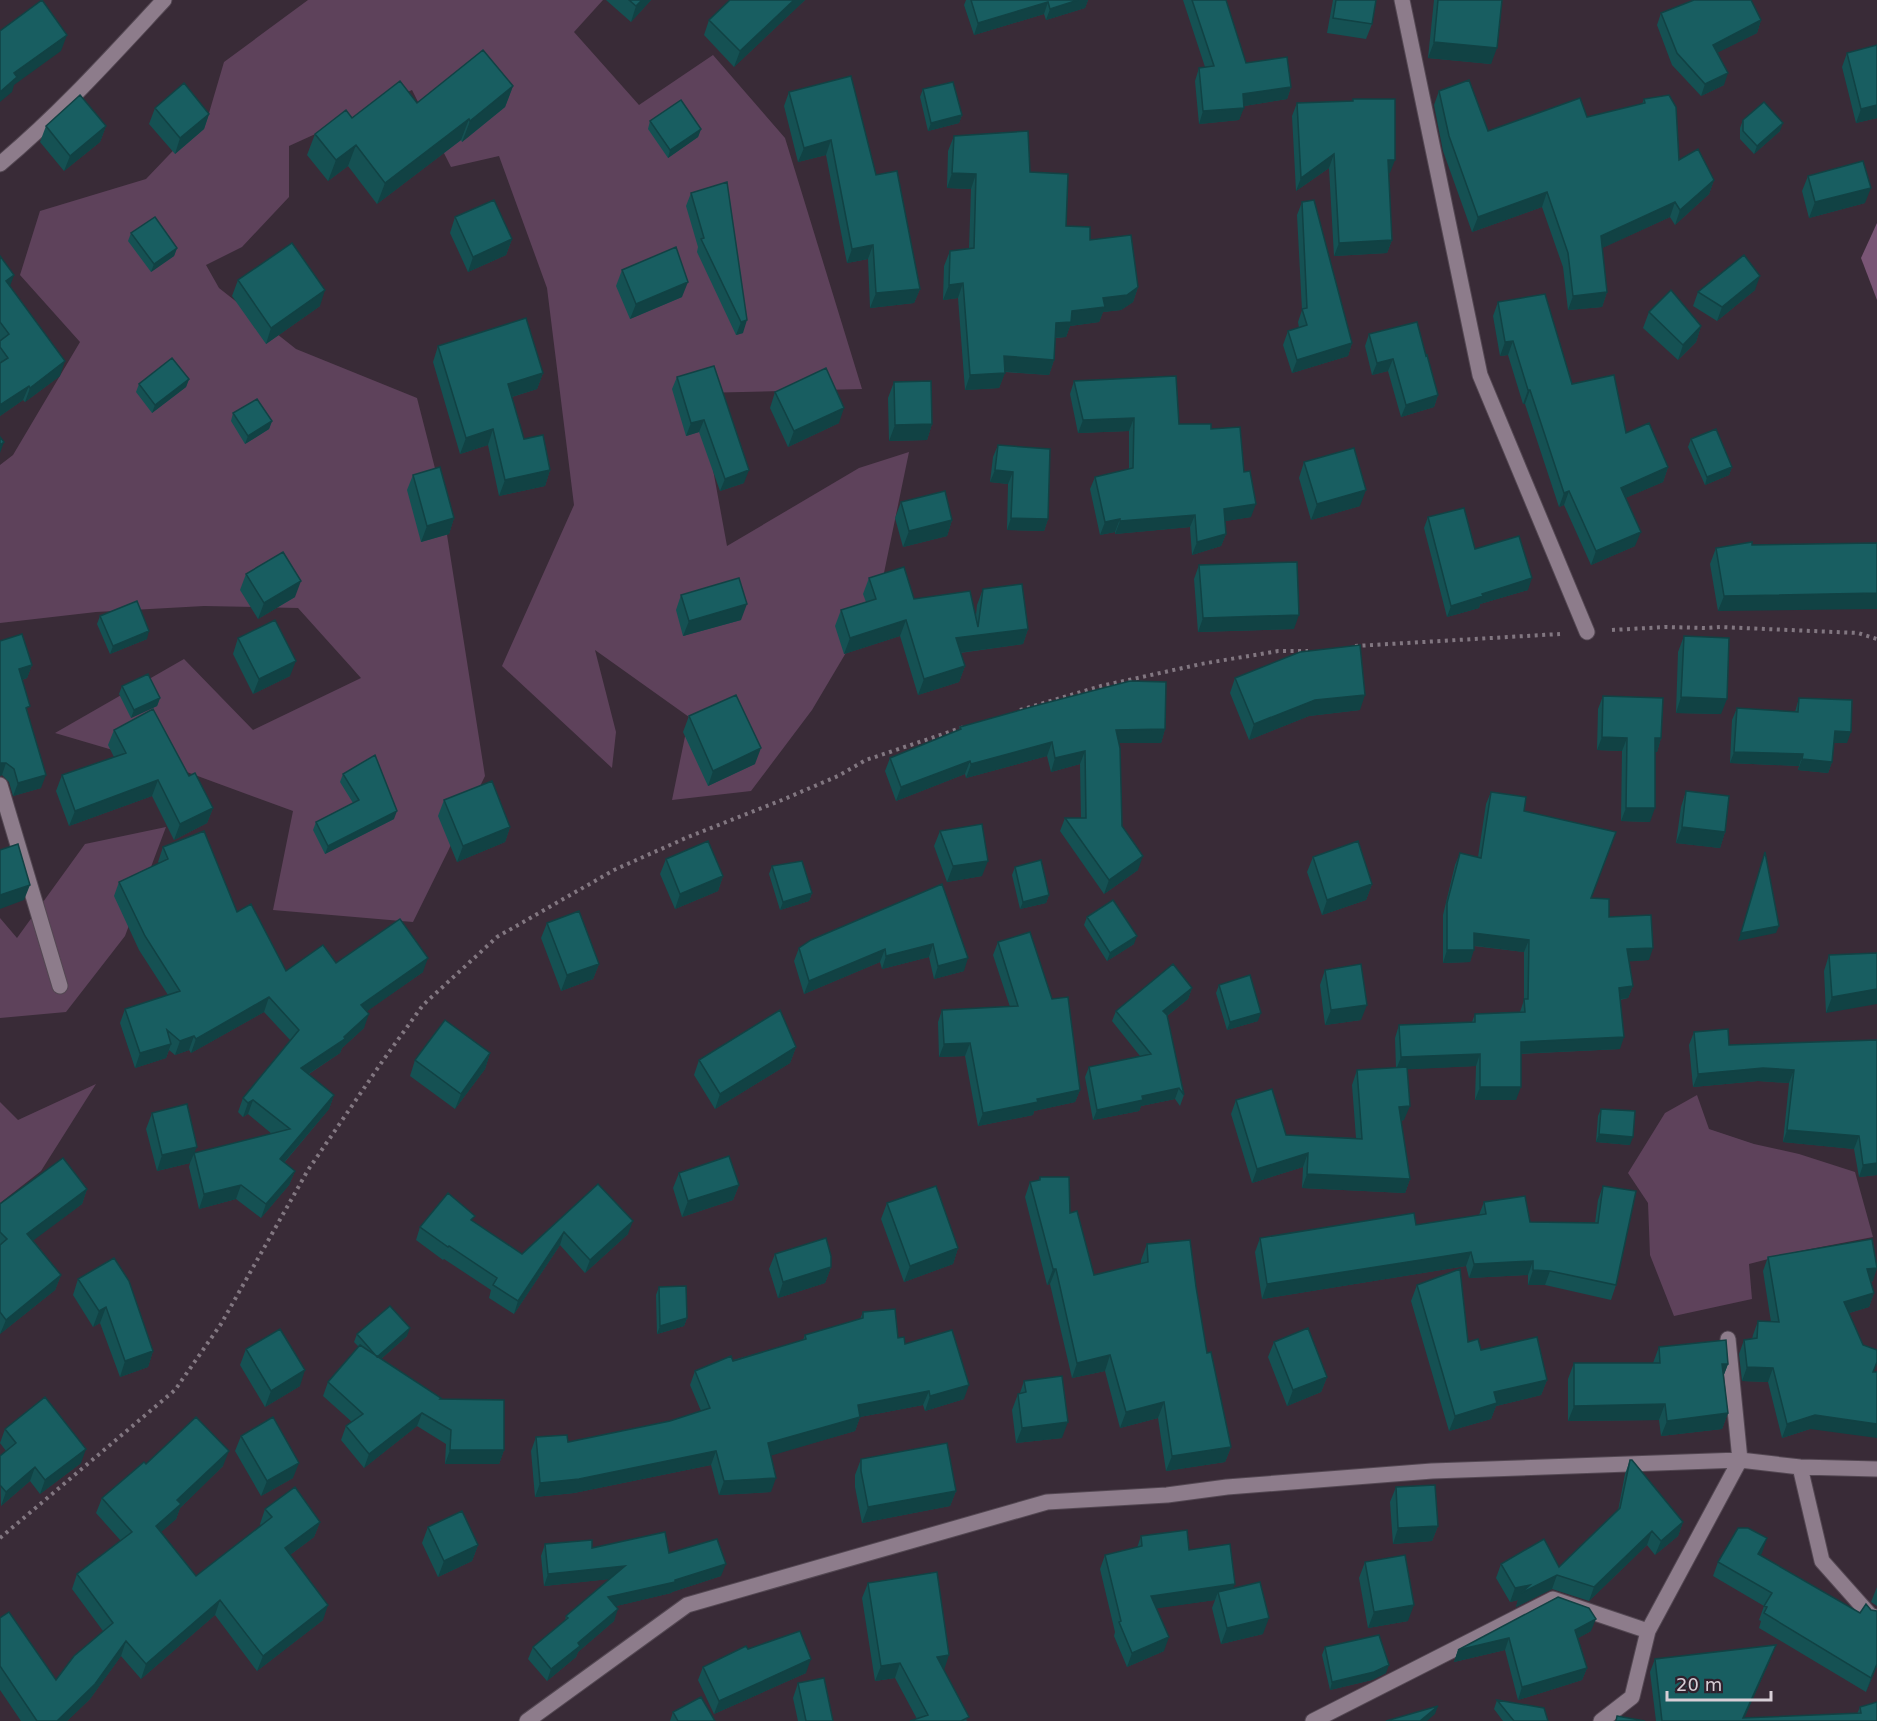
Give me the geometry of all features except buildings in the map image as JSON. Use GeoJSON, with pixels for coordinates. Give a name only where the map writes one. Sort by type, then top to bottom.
{"type":"FeatureCollection","features":[{"type":"Feature","properties":{"kind":"street"},"geometry":{"type":"LineString","coordinates":[[0,164],[35,135],[71,100],[164,0]]}},
{"type":"Feature","properties":{"kind":"street"},"geometry":{"type":"LineString","coordinates":[[1402,0],[1480,375],[1587,632]]}},
{"type":"Feature","properties":{"kind":"street"},"geometry":{"type":"LineString","coordinates":[[0,785],[60,986]]}},
{"type":"Feature","properties":{"kind":"street"},"geometry":{"type":"LineString","coordinates":[[1601,1721],[1632,1696],[1648,1631],[1740,1460],[1728,1339]]}},
{"type":"Feature","properties":{"kind":"street"},"geometry":{"type":"LineString","coordinates":[[527,1721],[687,1605],[1047,1502],[1167,1496],[1227,1487],[1432,1471],[1740,1460],[1800,1467],[1877,1469]]}},
{"type":"Feature","properties":{"kind":"street"},"geometry":{"type":"LineString","coordinates":[[1800,1467],[1822,1561],[1870,1615],[1877,1618]]}},
{"type":"Feature","properties":{"kind":"street"},"geometry":{"type":"LineString","coordinates":[[1313,1721],[1553,1599],[1648,1631]]}},
{"type":"Feature","properties":{"kind":"path"},"geometry":{"type":"LineString","coordinates":[[1348,647],[1666,627],[1858,633],[1877,639]]}},
{"type":"Feature","properties":{"kind":"path"},"geometry":{"type":"LineString","coordinates":[[1016,711],[1101,686],[1201,664],[1278,651],[1314,651]]}},
{"type":"Feature","properties":{"kind":"path"},"geometry":{"type":"LineString","coordinates":[[0,1538],[176,1390],[221,1324],[308,1170],[384,1059],[423,1005],[496,937],[614,870],[688,837],[819,784],[866,760],[965,726]]}},
{"type":"Feature","properties":{"kind":"shaded area"},"geometry":{"type":"Polygon","coordinates":[[[308,0],[603,0],[574,32],[639,105],[713,55],[785,138],[862,389],[699,393],[727,546],[859,468],[909,452],[879,597],[812,710],[751,791],[672,800],[689,717],[595,650],[616,732],[612,768],[502,666],[574,505],[547,288],[499,156],[451,167],[412,90],[289,146],[289,197],[242,247],[206,265],[219,288],[296,349],[417,398],[439,484],[485,776],[413,922],[273,910],[293,811],[184,771],[55,733],[184,659],[253,730],[361,678],[298,608],[204,606],[96,612],[0,623],[0,465],[13,455],[80,342],[20,275],[40,211],[146,179],[209,113],[224,62],[308,0]]]}},
{"type":"Feature","properties":{"kind":"shaded area"},"geometry":{"type":"Polygon","coordinates":[[[1877,223],[1877,300],[1861,258],[1877,223]]]}},
{"type":"Feature","properties":{"kind":"shaded area"},"geometry":{"type":"Polygon","coordinates":[[[166,827],[125,936],[66,1012],[0,1018],[0,918],[17,938],[85,844],[166,827]]]}},
{"type":"Feature","properties":{"kind":"shaded area"},"geometry":{"type":"Polygon","coordinates":[[[96,1084],[41,1171],[0,1203],[0,1102],[18,1120],[96,1084]]]}},
{"type":"Feature","properties":{"kind":"shaded area"},"geometry":{"type":"Polygon","coordinates":[[[1697,1095],[1709,1129],[1855,1172],[1873,1237],[1800,1251],[1749,1264],[1752,1299],[1674,1316],[1650,1255],[1648,1203],[1628,1173],[1665,1113],[1697,1095]]]}}]}
